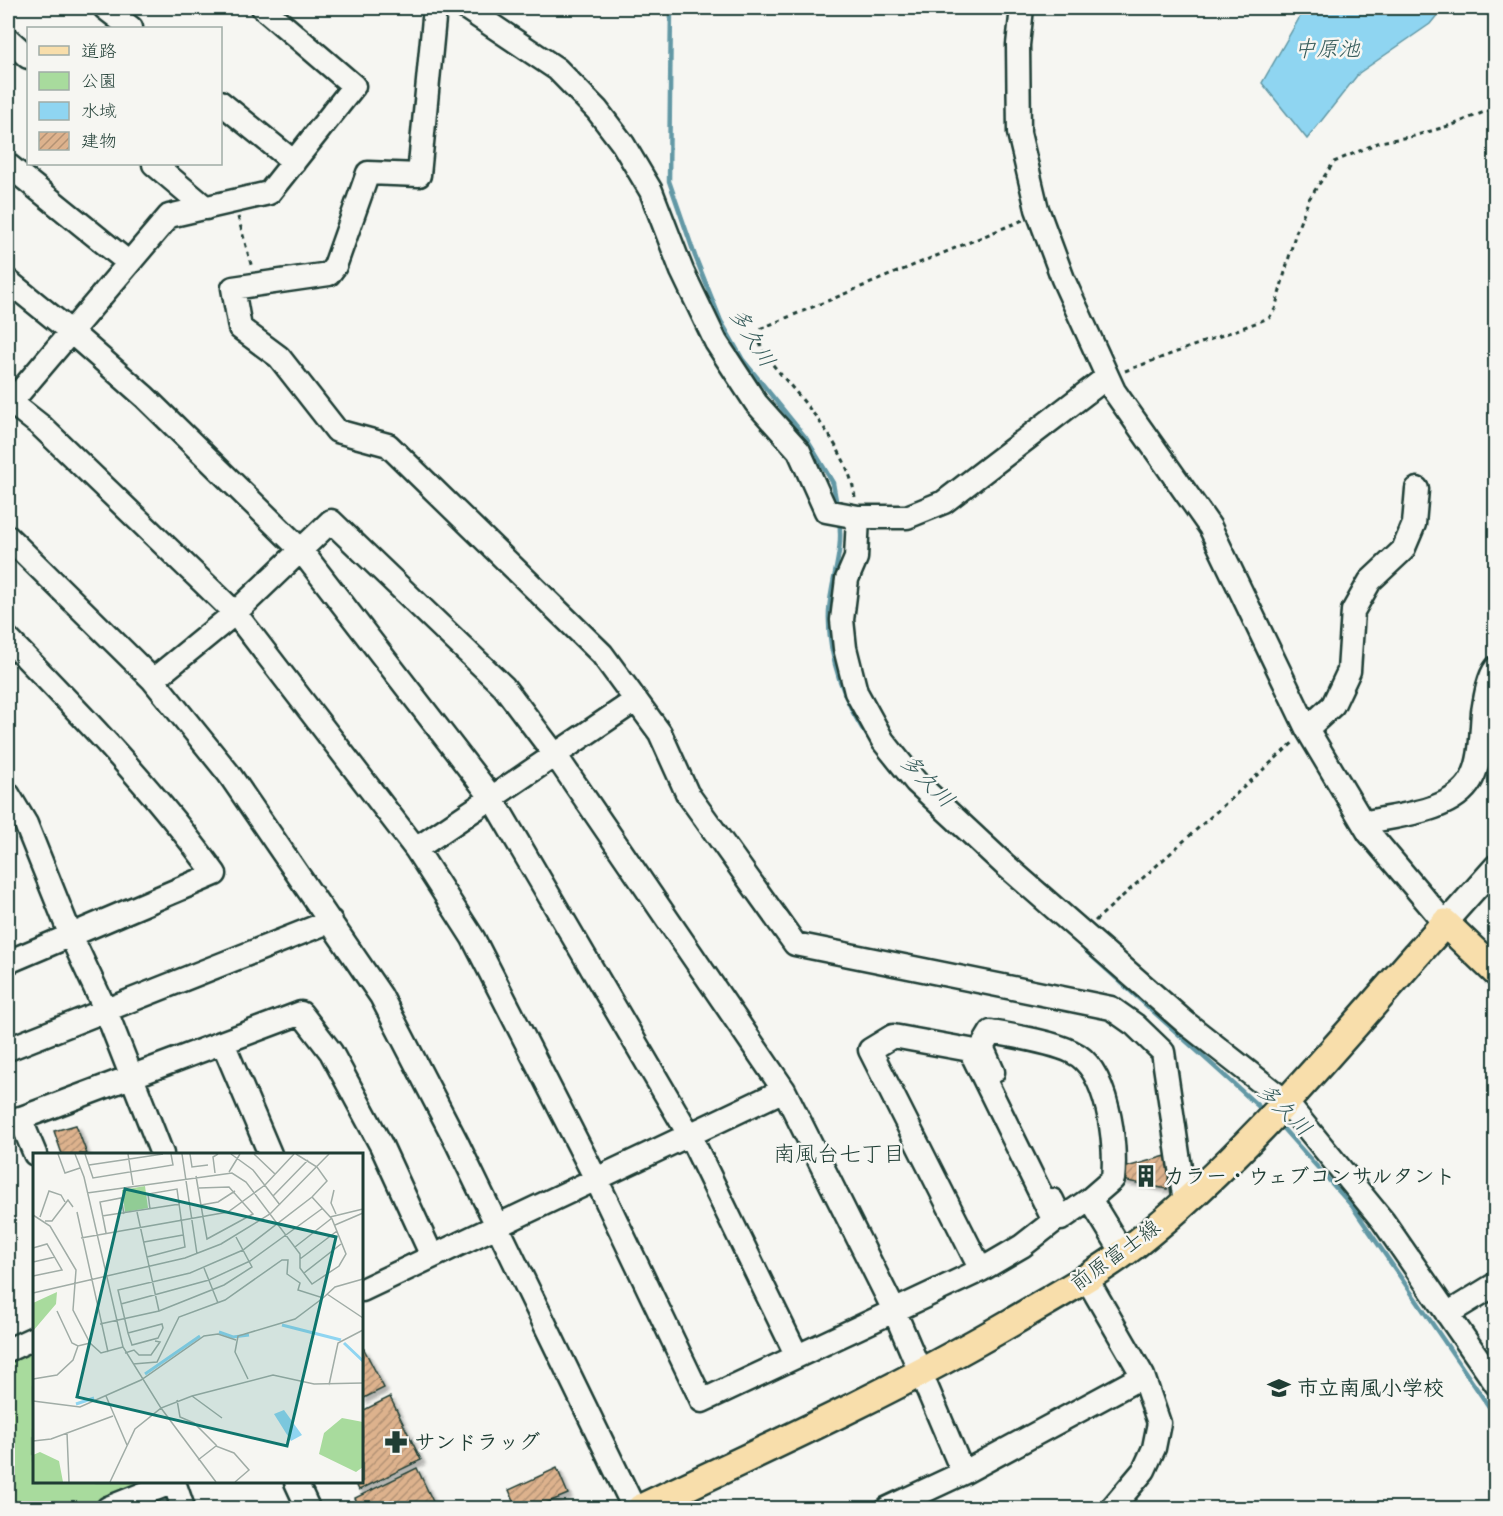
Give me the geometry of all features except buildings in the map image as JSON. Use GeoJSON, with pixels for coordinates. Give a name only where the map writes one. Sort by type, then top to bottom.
{"type":"FeatureCollection","features":[{"type":"Feature","properties":{"kind":"main road"},"geometry":{"type":"LineString","coordinates":[[1445,923],[1496,972]]}},
{"type":"Feature","properties":{"kind":"main road","name":"前原富士線"},"geometry":{"type":"LineString","coordinates":[[641,1509],[920,1374],[1087,1279],[1123,1253],[1185,1202],[1258,1132],[1445,923]]}},
{"type":"Feature","properties":{"kind":"street"},"geometry":{"type":"LineString","coordinates":[[105,8],[130,27]]}},
{"type":"Feature","properties":{"kind":"street"},"geometry":{"type":"LineString","coordinates":[[263,8],[354,86],[269,193],[169,216],[9,403],[41,426],[235,613],[416,849],[473,938],[597,1181],[702,1401],[981,1270],[1022,1246],[1054,1221],[970,1050],[893,1036],[870,1050],[981,1270]]}},
{"type":"Feature","properties":{"kind":"street"},"geometry":{"type":"LineString","coordinates":[[435,8],[419,175],[368,173],[335,266],[329,274],[232,288],[240,328],[279,357],[338,431],[388,445],[602,654],[660,733],[687,793],[795,944],[1111,1008],[1136,1025],[1163,1052],[1185,1202]]}},
{"type":"Feature","properties":{"kind":"street"},"geometry":{"type":"LineString","coordinates":[[466,8],[557,69],[597,110],[623,144],[651,191],[682,271],[716,342],[756,403],[799,451],[843,514],[855,558],[846,579],[842,620],[850,674],[866,713],[883,741],[916,782],[959,824],[1082,933],[1179,1024],[1285,1101],[1383,1221],[1496,1384]]}},
{"type":"Feature","properties":{"kind":"street"},"geometry":{"type":"LineString","coordinates":[[1022,8],[1018,45],[1019,133],[1039,215],[1063,279],[1114,391],[1210,527],[1307,729],[1363,823],[1445,923],[1496,866]]}},
{"type":"Feature","properties":{"kind":"street"},"geometry":{"type":"LineString","coordinates":[[8,39],[27,56]]}},
{"type":"Feature","properties":{"kind":"street"},"geometry":{"type":"LineString","coordinates":[[222,104],[294,162]]}},
{"type":"Feature","properties":{"kind":"street"},"geometry":{"type":"LineString","coordinates":[[8,165],[129,263]]}},
{"type":"Feature","properties":{"kind":"street"},"geometry":{"type":"LineString","coordinates":[[155,165],[207,208]]}},
{"type":"Feature","properties":{"kind":"street"},"geometry":{"type":"LineString","coordinates":[[8,281],[145,397],[300,549],[492,798],[690,1136],[797,1356]]}},
{"type":"Feature","properties":{"kind":"street"},"geometry":{"type":"LineString","coordinates":[[843,514],[907,517],[944,502],[1107,377]]}},
{"type":"Feature","properties":{"kind":"street"},"geometry":{"type":"LineString","coordinates":[[1307,729],[1333,705],[1349,671],[1353,611],[1370,581],[1403,550],[1414,524],[1417,489]]}},
{"type":"Feature","properties":{"kind":"street"},"geometry":{"type":"LineString","coordinates":[[153,680],[235,613],[331,521],[504,687],[556,756],[784,1090],[894,1310],[963,1473]]}},
{"type":"Feature","properties":{"kind":"street"},"geometry":{"type":"LineString","coordinates":[[8,537],[153,680],[229,774],[381,996],[498,1226],[634,1509]]}},
{"type":"Feature","properties":{"kind":"street"},"geometry":{"type":"LineString","coordinates":[[8,639],[114,748],[184,831],[215,873],[8,962]]}},
{"type":"Feature","properties":{"kind":"street"},"geometry":{"type":"LineString","coordinates":[[1363,823],[1431,807],[1457,796],[1471,780],[1479,755],[1484,708],[1496,668]]}},
{"type":"Feature","properties":{"kind":"street"},"geometry":{"type":"LineString","coordinates":[[416,849],[636,700]]}},
{"type":"Feature","properties":{"kind":"street"},"geometry":{"type":"LineString","coordinates":[[8,794],[26,824],[71,936],[105,1011],[161,1153]]}},
{"type":"Feature","properties":{"kind":"street"},"geometry":{"type":"LineString","coordinates":[[8,1049],[331,921]]}},
{"type":"Feature","properties":{"kind":"street"},"geometry":{"type":"LineString","coordinates":[[34,1153],[14,1120],[301,1013],[331,1052],[342,1072],[381,1145],[432,1256]]}},
{"type":"Feature","properties":{"kind":"street"},"geometry":{"type":"LineString","coordinates":[[1136,1025],[1179,1024]]}},
{"type":"Feature","properties":{"kind":"street"},"geometry":{"type":"LineString","coordinates":[[991,1032],[1074,1052],[1098,1077],[1113,1132],[1115,1157],[1113,1179],[1090,1199],[1061,1219],[982,1047],[991,1032]]}},
{"type":"Feature","properties":{"kind":"street"},"geometry":{"type":"LineString","coordinates":[[223,1043],[269,1153]]}},
{"type":"Feature","properties":{"kind":"street"},"geometry":{"type":"LineString","coordinates":[[363,1290],[597,1181],[784,1090]]}},
{"type":"Feature","properties":{"kind":"street"},"geometry":{"type":"LineString","coordinates":[[1090,1199],[1123,1253]]}},
{"type":"Feature","properties":{"kind":"street"},"geometry":{"type":"LineString","coordinates":[[1087,1279],[1143,1376],[1159,1423],[1154,1448],[1144,1470],[1112,1509]]}},
{"type":"Feature","properties":{"kind":"street"},"geometry":{"type":"LineString","coordinates":[[1447,1314],[1496,1284]]}},
{"type":"Feature","properties":{"kind":"street"},"geometry":{"type":"LineString","coordinates":[[8,1350],[33,1338]]}},
{"type":"Feature","properties":{"kind":"street"},"geometry":{"type":"LineString","coordinates":[[888,1509],[963,1473],[1143,1376]]}},
{"type":"Feature","properties":{"kind":"street"},"geometry":{"type":"LineString","coordinates":[[108,1509],[172,1483]]}},
{"type":"Feature","properties":{"kind":"street"},"geometry":{"type":"LineString","coordinates":[[174,1483],[183,1509]]}},
{"type":"Feature","properties":{"kind":"street"},"geometry":{"type":"LineString","coordinates":[[296,1483],[308,1509]]}},
{"type":"Feature","properties":{"kind":"path"},"geometry":{"type":"LineString","coordinates":[[1107,377],[1269,318],[1275,309],[1298,226],[1310,199],[1334,162],[1380,142],[1414,136],[1455,124],[1496,107]]}},
{"type":"Feature","properties":{"kind":"path"},"geometry":{"type":"LineString","coordinates":[[234,202],[257,285]]}},
{"type":"Feature","properties":{"kind":"path"},"geometry":{"type":"LineString","coordinates":[[843,514],[852,478],[834,444],[765,355],[758,339],[762,327],[1039,215]]}},
{"type":"Feature","properties":{"kind":"path"},"geometry":{"type":"LineString","coordinates":[[1082,933],[1307,729]]}},
{"type":"Feature","properties":{"kind":"green space"},"geometry":{"type":"Polygon","coordinates":[[[33,1348],[33,1483],[148,1483],[83,1508],[8,1508],[8,1358],[33,1348]]]}},
{"type":"Feature","properties":{"kind":"water","name":"中原池"},"geometry":{"type":"Polygon","coordinates":[[[1305,8],[1443,8],[1430,24],[1359,73],[1307,139],[1262,83],[1305,8]]]}},
{"type":"Feature","properties":{"kind":"waterway","name":"多久川"},"geometry":{"type":"LineString","coordinates":[[671,8],[669,181],[721,321],[743,360],[806,438],[833,483],[837,506]]}},
{"type":"Feature","properties":{"kind":"waterway","name":"多久川"},"geometry":{"type":"LineString","coordinates":[[839,520],[839,554],[829,611],[831,645],[846,697],[853,713],[871,741]]}},
{"type":"Feature","properties":{"kind":"waterway","name":"多久川"},"geometry":{"type":"LineString","coordinates":[[888,765],[904,784]]}},
{"type":"Feature","properties":{"kind":"waterway","name":"多久川"},"geometry":{"type":"LineString","coordinates":[[1085,950],[1266,1113]]}},
{"type":"Feature","properties":{"kind":"waterway","name":"多久川"},"geometry":{"type":"LineString","coordinates":[[1279,1124],[1352,1206],[1496,1417]]}},
{"type":"Feature","properties":{"kind":"place","name":"カラー・ウェブコンサルタント"},"geometry":{"type":"Point","coordinates":[1146,1176]}},
{"type":"Feature","properties":{"kind":"place","name":"市立南風小学校"},"geometry":{"type":"Point","coordinates":[1279,1388]}},
{"type":"Feature","properties":{"kind":"place","name":"サンドラッグ"},"geometry":{"type":"Point","coordinates":[396,1442]}},
{"type":"Feature","properties":{"kind":"district","name":"南風台七丁目"},"geometry":{"type":"Point","coordinates":[839,1153]}}]}
